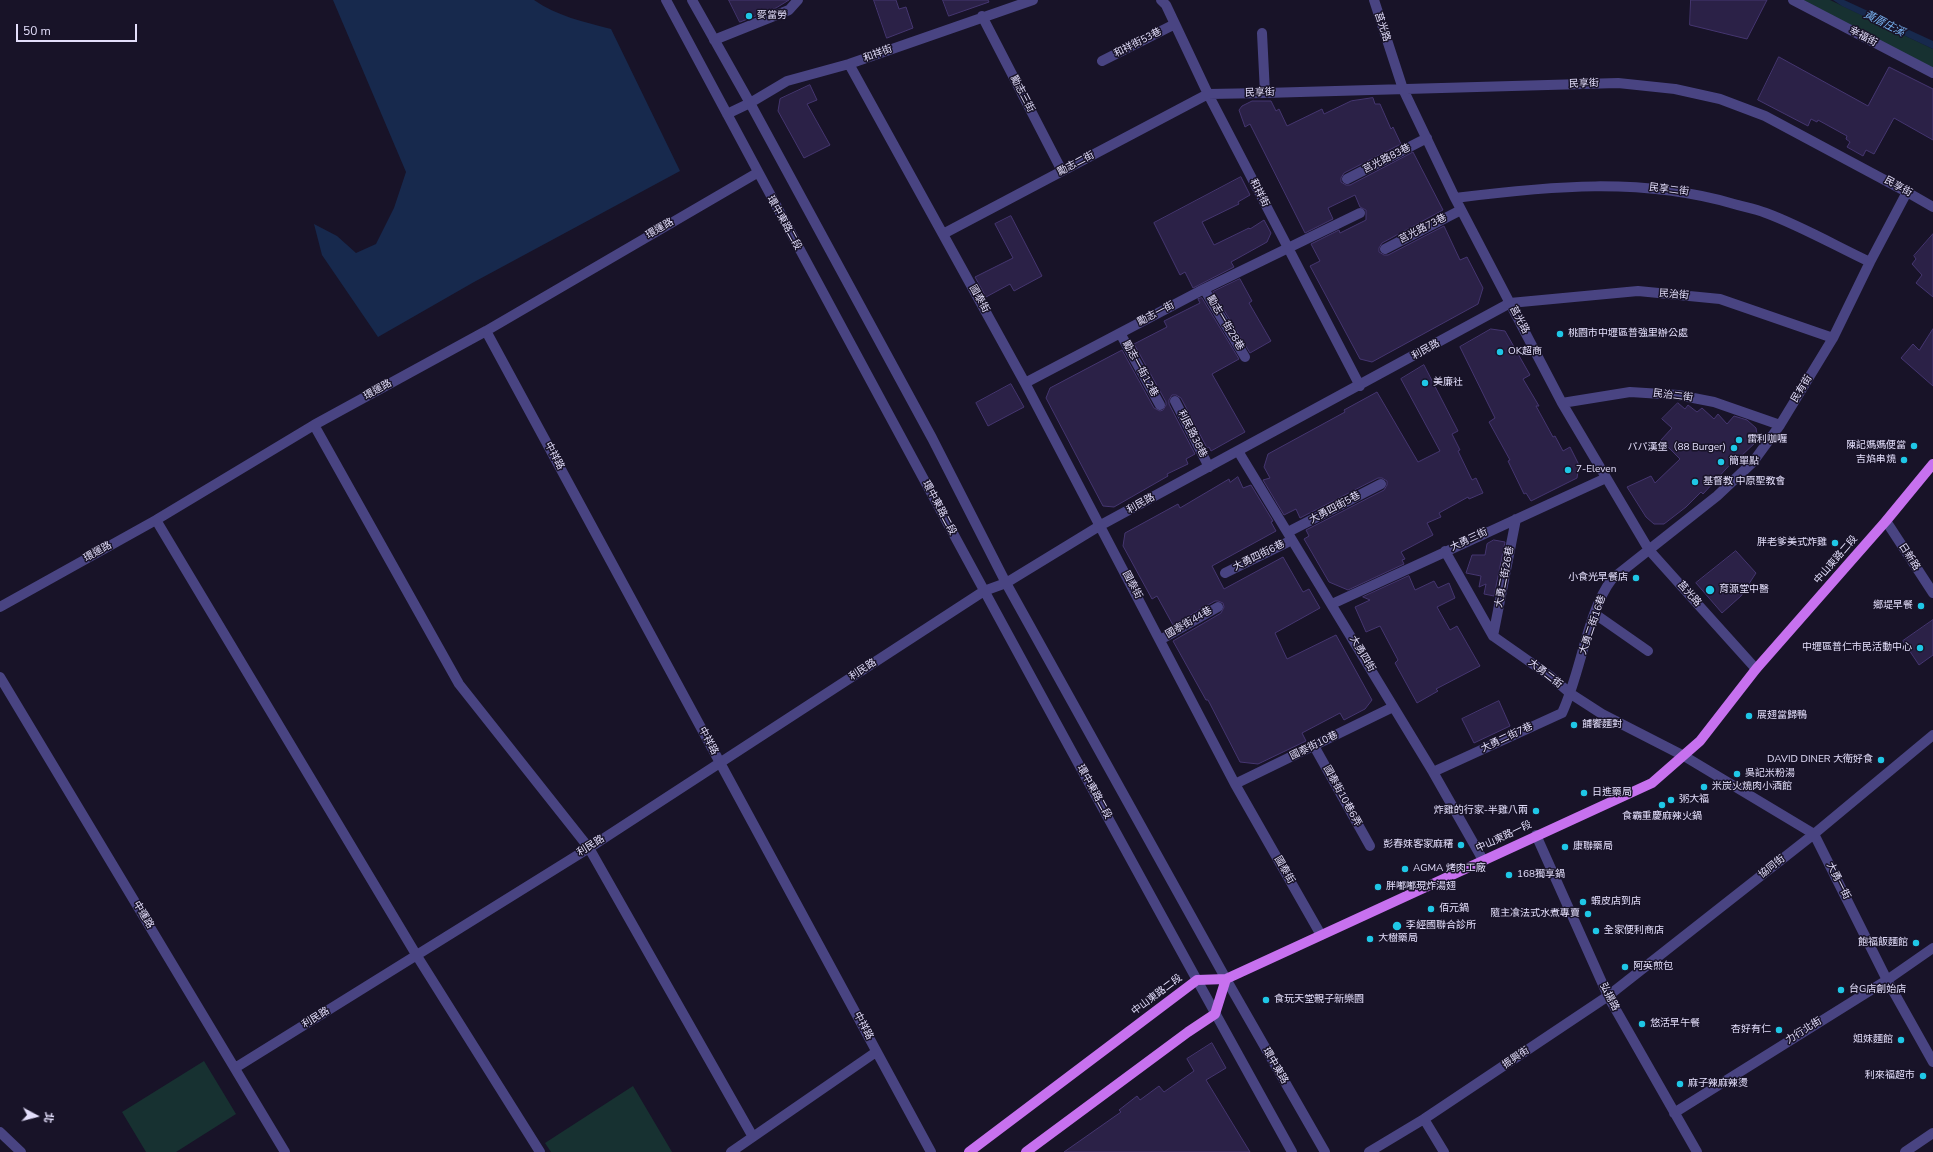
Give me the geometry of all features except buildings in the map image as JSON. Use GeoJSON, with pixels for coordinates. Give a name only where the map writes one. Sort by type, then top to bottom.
{"type":"FeatureCollection","features":[{"type":"Feature","properties":{"kind":"main road","name":"中山東路二段"},"geometry":{"type":"LineString","coordinates":[[1756,669],[1886,521],[1933,464]]}},
{"type":"Feature","properties":{"kind":"main road","name":"中山東路一段"},"geometry":{"type":"LineString","coordinates":[[1226,980],[1536,835],[1652,783],[1700,741],[1756,669]]}},
{"type":"Feature","properties":{"kind":"main road","name":"中山東路二段"},"geometry":{"type":"LineString","coordinates":[[969,1152],[1197,980],[1226,980]]}},
{"type":"Feature","properties":{"kind":"main road"},"geometry":{"type":"LineString","coordinates":[[1026,1152],[1188,1032],[1215,1014],[1226,980]]}},
{"type":"Feature","properties":{"kind":"street","name":"環中東路二段"},"geometry":{"type":"LineString","coordinates":[[666,0],[757,173],[1215,1014]]}},
{"type":"Feature","properties":{"kind":"street"},"geometry":{"type":"LineString","coordinates":[[692,0],[750,103],[928,431],[1006,583],[1226,980]]}},
{"type":"Feature","properties":{"kind":"street"},"geometry":{"type":"LineString","coordinates":[[714,40],[789,10],[798,0]]}},
{"type":"Feature","properties":{"kind":"street","name":"和祥街"},"geometry":{"type":"LineString","coordinates":[[727,114],[750,103],[787,81],[849,64],[982,16],[1033,0]]}},
{"type":"Feature","properties":{"kind":"street","name":"和祥街"},"geometry":{"type":"LineString","coordinates":[[1161,0],[1166,5],[1208,94],[1360,386]]}},
{"type":"Feature","properties":{"kind":"street","name":"莒光路"},"geometry":{"type":"LineString","coordinates":[[1374,0],[1403,89],[1461,210],[1562,403],[1649,550],[1756,669]]}},
{"type":"Feature","properties":{"kind":"street","name":"幸福街"},"geometry":{"type":"LineString","coordinates":[[1793,0],[1933,73]]}},
{"type":"Feature","properties":{"kind":"street","name":"勵志三街"},"geometry":{"type":"LineString","coordinates":[[982,16],[1062,171]]}},
{"type":"Feature","properties":{"kind":"street","name":"和祥街53巷"},"geometry":{"type":"LineString","coordinates":[[1102,62],[1175,24]]}},
{"type":"Feature","properties":{"kind":"street"},"geometry":{"type":"LineString","coordinates":[[1262,33],[1265,93]]}},
{"type":"Feature","properties":{"kind":"street","name":"國泰街"},"geometry":{"type":"LineString","coordinates":[[849,64],[1025,383],[1236,784],[1321,935]]}},
{"type":"Feature","properties":{"kind":"street","name":"民享街"},"geometry":{"type":"LineString","coordinates":[[1208,94],[1618,83],[1675,89],[1720,99],[1764,116],[1933,207]]}},
{"type":"Feature","properties":{"kind":"street","name":"勵志二街"},"geometry":{"type":"LineString","coordinates":[[943,234],[1208,94]]}},
{"type":"Feature","properties":{"kind":"street","name":"莒光路83巷"},"geometry":{"type":"LineString","coordinates":[[1347,179],[1427,138]]}},
{"type":"Feature","properties":{"kind":"street","name":"環運路"},"geometry":{"type":"LineString","coordinates":[[0,607],[156,520],[314,425],[486,331],[757,173]]}},
{"type":"Feature","properties":{"kind":"street","name":"民享二街"},"geometry":{"type":"LineString","coordinates":[[1455,198],[1526,189],[1599,186],[1653,188],[1697,194],[1766,212],[1870,262]]}},
{"type":"Feature","properties":{"kind":"street","name":"民有街"},"geometry":{"type":"LineString","coordinates":[[1649,550],[1717,496],[1753,462],[1780,425],[1833,338],[1870,262],[1907,192]]}},
{"type":"Feature","properties":{"kind":"street","name":"莒光路73巷"},"geometry":{"type":"LineString","coordinates":[[1385,249],[1461,210]]}},
{"type":"Feature","properties":{"kind":"street","name":"勵志一街"},"geometry":{"type":"LineString","coordinates":[[1025,383],[1204,289],[1360,213]]}},
{"type":"Feature","properties":{"kind":"street","name":"勵志一街28巷"},"geometry":{"type":"LineString","coordinates":[[1204,289],[1245,357]]}},
{"type":"Feature","properties":{"kind":"street","name":"民治街"},"geometry":{"type":"LineString","coordinates":[[1510,303],[1638,291],[1720,299],[1833,338]]}},
{"type":"Feature","properties":{"kind":"street","name":"利民路"},"geometry":{"type":"LineString","coordinates":[[235,1068],[590,848],[721,764],[984,591],[1006,583],[1101,525],[1360,386],[1510,303]]}},
{"type":"Feature","properties":{"kind":"street","name":"中祥路"},"geometry":{"type":"LineString","coordinates":[[486,331],[931,1152]]}},
{"type":"Feature","properties":{"kind":"street","name":"勵志一街12巷"},"geometry":{"type":"LineString","coordinates":[[1120,333],[1160,404]]}},
{"type":"Feature","properties":{"kind":"street","name":"民治二街"},"geometry":{"type":"LineString","coordinates":[[1562,403],[1630,392],[1678,395],[1714,402],[1780,425]]}},
{"type":"Feature","properties":{"kind":"street","name":"利民路38巷"},"geometry":{"type":"LineString","coordinates":[[1175,401],[1209,466]]}},
{"type":"Feature","properties":{"kind":"street"},"geometry":{"type":"LineString","coordinates":[[314,425],[459,684],[590,848],[753,1137]]}},
{"type":"Feature","properties":{"kind":"street","name":"大勇四街"},"geometry":{"type":"LineString","coordinates":[[1238,451],[1433,772],[1483,860]]}},
{"type":"Feature","properties":{"kind":"street","name":"大勇三街"},"geometry":{"type":"LineString","coordinates":[[1332,604],[1606,478]]}},
{"type":"Feature","properties":{"kind":"street","name":"大勇四街5巷"},"geometry":{"type":"LineString","coordinates":[[1290,536],[1382,484]]}},
{"type":"Feature","properties":{"kind":"street","name":"大勇二街26巷"},"geometry":{"type":"LineString","coordinates":[[1493,636],[1516,519]]}},
{"type":"Feature","properties":{"kind":"street"},"geometry":{"type":"LineString","coordinates":[[156,520],[417,956],[540,1152]]}},
{"type":"Feature","properties":{"kind":"street","name":"日新路"},"geometry":{"type":"LineString","coordinates":[[1886,521],[1933,593]]}},
{"type":"Feature","properties":{"kind":"street","name":"大勇四街6巷"},"geometry":{"type":"LineString","coordinates":[[1225,573],[1290,536]]}},
{"type":"Feature","properties":{"kind":"street","name":"大勇二街16巷"},"geometry":{"type":"LineString","coordinates":[[1571,694],[1595,614],[1605,588],[1612,579],[1649,550]]}},
{"type":"Feature","properties":{"kind":"street","name":"大勇二街"},"geometry":{"type":"LineString","coordinates":[[1445,551],[1493,636],[1550,676],[1571,694],[1602,714],[1684,756]]}},
{"type":"Feature","properties":{"kind":"street","name":"國泰街44巷"},"geometry":{"type":"LineString","coordinates":[[1160,640],[1218,606]]}},
{"type":"Feature","properties":{"kind":"street"},"geometry":{"type":"LineString","coordinates":[[1595,614],[1648,651]]}},
{"type":"Feature","properties":{"kind":"street","name":"中運路"},"geometry":{"type":"LineString","coordinates":[[0,677],[285,1152]]}},
{"type":"Feature","properties":{"kind":"street","name":"大勇二街7巷"},"geometry":{"type":"LineString","coordinates":[[1433,772],[1562,712],[1571,694]]}},
{"type":"Feature","properties":{"kind":"street","name":"國泰街10巷"},"geometry":{"type":"LineString","coordinates":[[1236,784],[1393,707]]}},
{"type":"Feature","properties":{"kind":"street","name":"協同街"},"geometry":{"type":"LineString","coordinates":[[1608,996],[1814,834],[1933,735]]}},
{"type":"Feature","properties":{"kind":"street","name":"國泰街10巷6弄"},"geometry":{"type":"LineString","coordinates":[[1314,746],[1370,846]]}},
{"type":"Feature","properties":{"kind":"street"},"geometry":{"type":"LineString","coordinates":[[1684,756],[1814,834]]}},
{"type":"Feature","properties":{"kind":"street","name":"大勇一街"},"geometry":{"type":"LineString","coordinates":[[1814,834],[1887,980],[1933,1062]]}},
{"type":"Feature","properties":{"kind":"street","name":"弘揚路"},"geometry":{"type":"LineString","coordinates":[[1536,835],[1608,996],[1697,1152]]}},
{"type":"Feature","properties":{"kind":"street","name":"力行北街"},"geometry":{"type":"LineString","coordinates":[[1674,1112],[1887,980],[1933,948]]}},
{"type":"Feature","properties":{"kind":"street","name":"環中東路"},"geometry":{"type":"LineString","coordinates":[[1226,980],[1325,1152]]}},
{"type":"Feature","properties":{"kind":"street","name":"振興街"},"geometry":{"type":"LineString","coordinates":[[1369,1152],[1424,1118],[1608,996]]}},
{"type":"Feature","properties":{"kind":"street"},"geometry":{"type":"LineString","coordinates":[[1215,1014],[1292,1152]]}},
{"type":"Feature","properties":{"kind":"street"},"geometry":{"type":"LineString","coordinates":[[731,1152],[876,1052]]}},
{"type":"Feature","properties":{"kind":"street"},"geometry":{"type":"LineString","coordinates":[[1424,1118],[1444,1152]]}},
{"type":"Feature","properties":{"kind":"street"},"geometry":{"type":"LineString","coordinates":[[0,1132],[22,1152]]}},
{"type":"Feature","properties":{"kind":"street"},"geometry":{"type":"LineString","coordinates":[[1904,1152],[1933,1133]]}},
{"type":"Feature","properties":{"kind":"green space"},"geometry":{"type":"Polygon","coordinates":[[[1803,0],[1830,0],[1933,49],[1933,73],[1803,0]]]}},
{"type":"Feature","properties":{"kind":"green space"},"geometry":{"type":"Polygon","coordinates":[[[204,1061],[236,1114],[176,1152],[146,1152],[122,1112],[204,1061]]]}},
{"type":"Feature","properties":{"kind":"green space"},"geometry":{"type":"Polygon","coordinates":[[[633,1086],[672,1152],[551,1152],[545,1143],[633,1086]]]}},
{"type":"Feature","properties":{"kind":"water"},"geometry":{"type":"Polygon","coordinates":[[[333,0],[534,0],[561,14],[611,29],[680,171],[474,282],[378,337],[322,255],[314,224],[337,236],[356,253],[376,244],[394,208],[406,172],[333,0]]]}},
{"type":"Feature","properties":{"kind":"water","name":"黃厝庄溪"},"geometry":{"type":"Polygon","coordinates":[[[1833,0],[1844,0],[1933,41],[1933,49],[1842,6],[1833,0]]]}},
{"type":"Feature","properties":{"kind":"place","name":"麥當勞"},"geometry":{"type":"Point","coordinates":[749,16]}},
{"type":"Feature","properties":{"kind":"place","name":"桃園市中壢區普強里辦公處"},"geometry":{"type":"Point","coordinates":[1560,334]}},
{"type":"Feature","properties":{"kind":"place","name":"OK超商"},"geometry":{"type":"Point","coordinates":[1500,352]}},
{"type":"Feature","properties":{"kind":"place","name":"美廉社"},"geometry":{"type":"Point","coordinates":[1425,383]}},
{"type":"Feature","properties":{"kind":"place","name":"雷利咖喱"},"geometry":{"type":"Point","coordinates":[1739,440]}},
{"type":"Feature","properties":{"kind":"place","name":"陳記媽媽便當"},"geometry":{"type":"Point","coordinates":[1914,446]}},
{"type":"Feature","properties":{"kind":"place","name":"パパ漢堡（88 Burger)"},"geometry":{"type":"Point","coordinates":[1734,448]}},
{"type":"Feature","properties":{"kind":"place","name":"吉焰串燒"},"geometry":{"type":"Point","coordinates":[1904,460]}},
{"type":"Feature","properties":{"kind":"place","name":"簡單點"},"geometry":{"type":"Point","coordinates":[1721,462]}},
{"type":"Feature","properties":{"kind":"place","name":"7-Eleven"},"geometry":{"type":"Point","coordinates":[1568,470]}},
{"type":"Feature","properties":{"kind":"place","name":"基督教 中原聖教會"},"geometry":{"type":"Point","coordinates":[1695,482]}},
{"type":"Feature","properties":{"kind":"place","name":"胖老爹美式炸雞"},"geometry":{"type":"Point","coordinates":[1835,543]}},
{"type":"Feature","properties":{"kind":"place","name":"小食光早餐店"},"geometry":{"type":"Point","coordinates":[1636,578]}},
{"type":"Feature","properties":{"kind":"place","name":"育源堂中醫"},"geometry":{"type":"Point","coordinates":[1710,590]}},
{"type":"Feature","properties":{"kind":"place","name":"鄉堤早餐"},"geometry":{"type":"Point","coordinates":[1921,606]}},
{"type":"Feature","properties":{"kind":"place","name":"中壢區普仁市民活動中心"},"geometry":{"type":"Point","coordinates":[1920,648]}},
{"type":"Feature","properties":{"kind":"place","name":"展翅當歸鴨"},"geometry":{"type":"Point","coordinates":[1749,716]}},
{"type":"Feature","properties":{"kind":"place","name":"餔饗麵對"},"geometry":{"type":"Point","coordinates":[1574,725]}},
{"type":"Feature","properties":{"kind":"place","name":"DAVID DINER 大衛好食"},"geometry":{"type":"Point","coordinates":[1881,760]}},
{"type":"Feature","properties":{"kind":"place","name":"吳記米粉湯"},"geometry":{"type":"Point","coordinates":[1737,774]}},
{"type":"Feature","properties":{"kind":"place","name":"米炭火燒肉小酒館"},"geometry":{"type":"Point","coordinates":[1704,787]}},
{"type":"Feature","properties":{"kind":"place","name":"日進藥局"},"geometry":{"type":"Point","coordinates":[1584,793]}},
{"type":"Feature","properties":{"kind":"place","name":"粥大福"},"geometry":{"type":"Point","coordinates":[1671,800]}},
{"type":"Feature","properties":{"kind":"place","name":"食霸重慶麻辣火鍋"},"geometry":{"type":"Point","coordinates":[1662,805]}},
{"type":"Feature","properties":{"kind":"place","name":"炸雞的行家-半雞八兩"},"geometry":{"type":"Point","coordinates":[1536,811]}},
{"type":"Feature","properties":{"kind":"place","name":"彭春妹客家麻糬"},"geometry":{"type":"Point","coordinates":[1461,845]}},
{"type":"Feature","properties":{"kind":"place","name":"康聯藥局"},"geometry":{"type":"Point","coordinates":[1565,847]}},
{"type":"Feature","properties":{"kind":"place","name":"AGMA 烤肉工廠"},"geometry":{"type":"Point","coordinates":[1405,869]}},
{"type":"Feature","properties":{"kind":"place","name":"168獨享鍋"},"geometry":{"type":"Point","coordinates":[1509,875]}},
{"type":"Feature","properties":{"kind":"place","name":"胖嘟嘟現炸湯翅"},"geometry":{"type":"Point","coordinates":[1378,887]}},
{"type":"Feature","properties":{"kind":"place","name":"蝦皮店到店"},"geometry":{"type":"Point","coordinates":[1583,902]}},
{"type":"Feature","properties":{"kind":"place","name":"佰元鍋"},"geometry":{"type":"Point","coordinates":[1431,909]}},
{"type":"Feature","properties":{"kind":"place","name":"隨主飡法式水煮專賣"},"geometry":{"type":"Point","coordinates":[1588,914]}},
{"type":"Feature","properties":{"kind":"place","name":"李經國聯合診所"},"geometry":{"type":"Point","coordinates":[1397,926]}},
{"type":"Feature","properties":{"kind":"place","name":"全家便利商店"},"geometry":{"type":"Point","coordinates":[1596,931]}},
{"type":"Feature","properties":{"kind":"place","name":"大樹藥局"},"geometry":{"type":"Point","coordinates":[1370,939]}},
{"type":"Feature","properties":{"kind":"place","name":"飽福飯麵館"},"geometry":{"type":"Point","coordinates":[1916,943]}},
{"type":"Feature","properties":{"kind":"place","name":"阿英煎包"},"geometry":{"type":"Point","coordinates":[1625,967]}},
{"type":"Feature","properties":{"kind":"place","name":"台G店創始店"},"geometry":{"type":"Point","coordinates":[1841,990]}},
{"type":"Feature","properties":{"kind":"place","name":"食玩天堂親子新樂園"},"geometry":{"type":"Point","coordinates":[1266,1000]}},
{"type":"Feature","properties":{"kind":"place","name":"悠活早午餐"},"geometry":{"type":"Point","coordinates":[1642,1024]}},
{"type":"Feature","properties":{"kind":"place","name":"杏好有仁"},"geometry":{"type":"Point","coordinates":[1779,1030]}},
{"type":"Feature","properties":{"kind":"place","name":"姐妹麵館"},"geometry":{"type":"Point","coordinates":[1901,1040]}},
{"type":"Feature","properties":{"kind":"place","name":"利來福超市"},"geometry":{"type":"Point","coordinates":[1923,1076]}},
{"type":"Feature","properties":{"kind":"place","name":"麻子辣麻辣燙"},"geometry":{"type":"Point","coordinates":[1680,1084]}}]}
